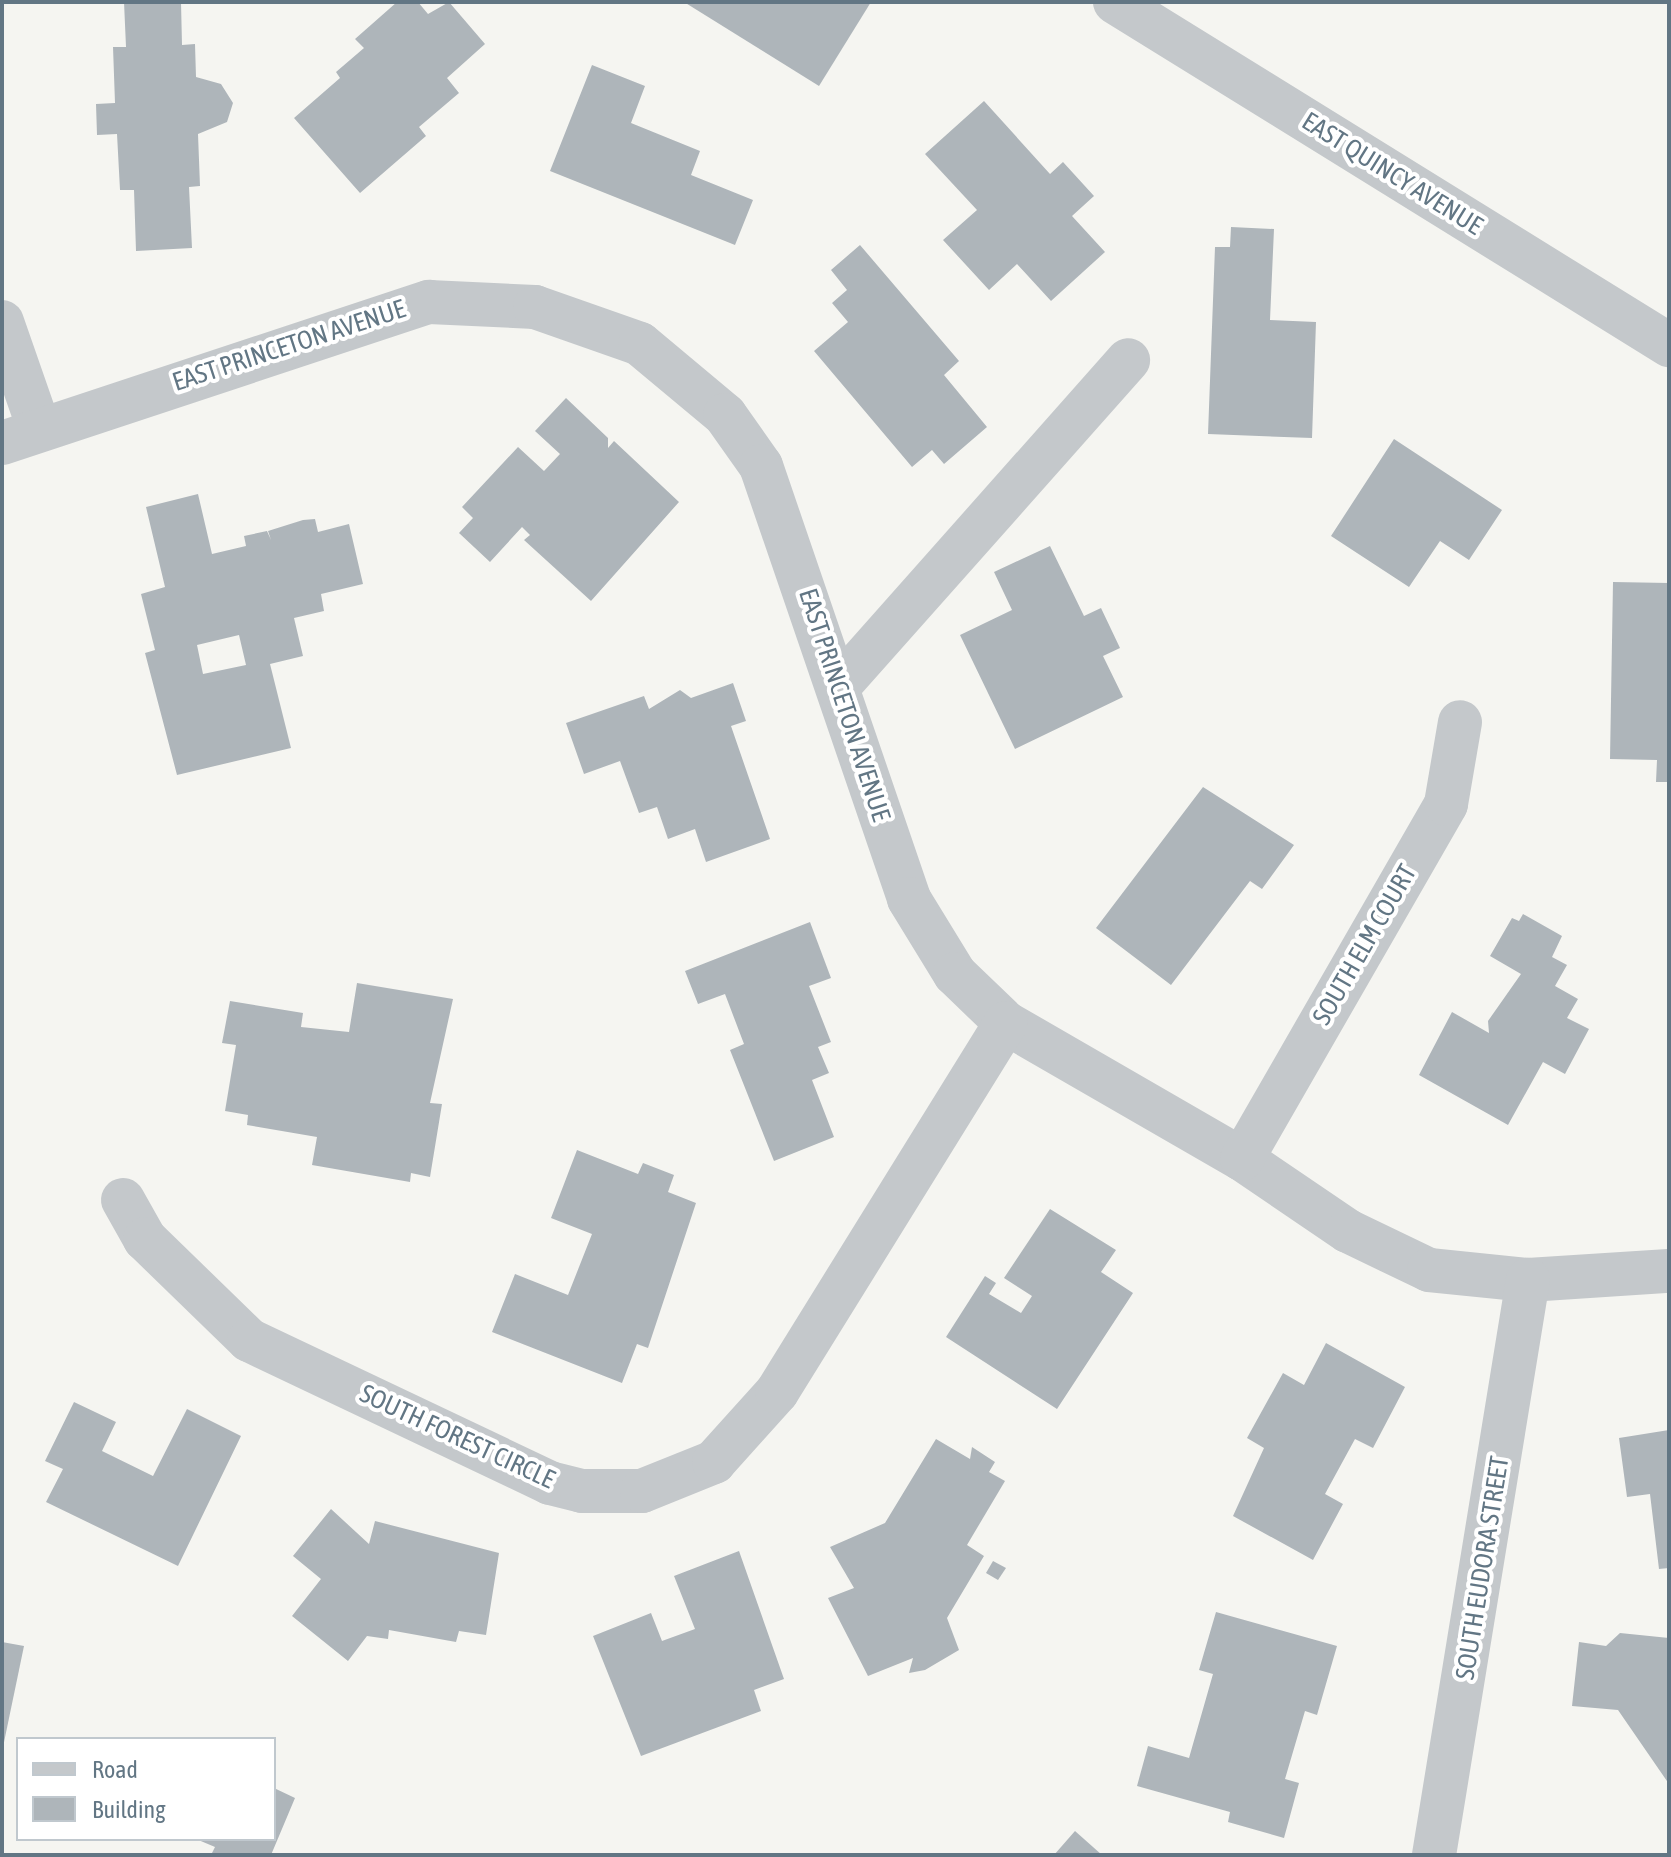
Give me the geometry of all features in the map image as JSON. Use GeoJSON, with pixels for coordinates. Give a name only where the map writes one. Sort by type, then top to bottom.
{"type":"FeatureCollection","features":[{"type":"Feature","properties":{"kind":"street","name":"EAST QUINCY AVENUE"},"geometry":{"type":"LineString","coordinates":[[1115,2],[1669,345]]}},
{"type":"Feature","properties":{"kind":"street","name":"EAST PRINCETON AVENUE"},"geometry":{"type":"LineString","coordinates":[[20,435],[429,302],[535,307],[573,316],[674,365],[725,415],[775,501],[909,899],[955,974],[1006,1023],[1242,1159],[1348,1231],[1429,1270],[1528,1280],[1669,1271]]}},
{"type":"Feature","properties":{"kind":"street"},"geometry":{"type":"LineString","coordinates":[[2,322],[20,435]]}},
{"type":"Feature","properties":{"kind":"street"},"geometry":{"type":"LineString","coordinates":[[838,687],[1128,360]]}},
{"type":"Feature","properties":{"kind":"street","name":"SOUTH ELM COURT"},"geometry":{"type":"LineString","coordinates":[[1242,1159],[1446,804],[1460,722]]}},
{"type":"Feature","properties":{"kind":"street","name":"SOUTH FOREST CIRCLE"},"geometry":{"type":"LineString","coordinates":[[123,1200],[156,1250],[249,1340],[550,1483],[593,1492],[642,1491],[714,1462],[777,1392],[1006,1023]]}},
{"type":"Feature","properties":{"kind":"street","name":"SOUTH EUDORA STREET"},"geometry":{"type":"LineString","coordinates":[[1434,1855],[1528,1280]]}},
{"type":"Feature","properties":{"kind":"building"},"geometry":{"type":"Polygon","coordinates":[[[124,2],[181,2],[182,45],[195,44],[196,77],[221,84],[233,103],[227,122],[198,134],[200,186],[189,187],[192,248],[136,251],[134,190],[120,190],[117,134],[97,135],[96,104],[115,103],[113,47],[126,47],[124,2]]]}},
{"type":"Feature","properties":{"kind":"building"},"geometry":{"type":"Polygon","coordinates":[[[397,2],[418,2],[428,14],[449,2],[485,44],[447,78],[459,93],[419,127],[426,136],[360,193],[294,118],[340,78],[336,72],[364,48],[355,39],[397,2]]]}},
{"type":"Feature","properties":{"kind":"building"},"geometry":{"type":"Polygon","coordinates":[[[684,2],[871,2],[819,86],[684,2]]]}},
{"type":"Feature","properties":{"kind":"building"},"geometry":{"type":"Polygon","coordinates":[[[592,65],[645,86],[631,123],[700,151],[691,175],[753,200],[735,245],[550,171],[592,65]]]}},
{"type":"Feature","properties":{"kind":"building"},"geometry":{"type":"Polygon","coordinates":[[[984,101],[1050,174],[1063,162],[1094,196],[1072,216],[1105,252],[1051,301],[1017,264],[989,290],[943,240],[977,210],[925,154],[984,101]]]}},
{"type":"Feature","properties":{"kind":"building"},"geometry":{"type":"Polygon","coordinates":[[[1231,227],[1274,229],[1270,320],[1316,322],[1312,438],[1208,434],[1215,247],[1230,247],[1231,227]]]}},
{"type":"Feature","properties":{"kind":"building"},"geometry":{"type":"Polygon","coordinates":[[[860,245],[959,361],[944,375],[987,427],[944,464],[932,450],[912,467],[814,351],[848,322],[832,303],[847,290],[831,270],[860,245]]]}},
{"type":"Feature","properties":{"kind":"building"},"geometry":{"type":"Polygon","coordinates":[[[566,398],[608,438],[608,448],[614,441],[679,502],[591,601],[524,540],[530,535],[522,527],[490,562],[459,533],[473,518],[462,507],[518,447],[544,471],[560,454],[535,431],[566,398]]]}},
{"type":"Feature","properties":{"kind":"building"},"geometry":{"type":"Polygon","coordinates":[[[1394,439],[1502,510],[1469,560],[1440,541],[1409,587],[1331,536],[1394,439]]]}},
{"type":"Feature","properties":{"kind":"building"},"geometry":{"type":"Polygon","coordinates":[[[198,494],[212,554],[246,546],[244,536],[267,531],[271,540],[268,531],[303,520],[315,519],[318,532],[349,524],[363,584],[321,594],[324,611],[294,618],[303,656],[270,664],[291,748],[177,775],[145,653],[155,650],[141,594],[165,587],[146,507],[198,494]],[[239,635],[197,645],[203,674],[246,665],[239,635]]]}},
{"type":"Feature","properties":{"kind":"building"},"geometry":{"type":"Polygon","coordinates":[[[1050,546],[1084,616],[1101,608],[1120,648],[1103,656],[1123,697],[1015,749],[960,635],[1012,610],[994,572],[1050,546]]]}},
{"type":"Feature","properties":{"kind":"building"},"geometry":{"type":"Polygon","coordinates":[[[1613,582],[1669,583],[1669,782],[1656,782],[1657,760],[1610,759],[1613,582]]]}},
{"type":"Feature","properties":{"kind":"building"},"geometry":{"type":"Polygon","coordinates":[[[733,683],[746,721],[731,726],[770,839],[706,862],[695,829],[668,839],[657,807],[639,813],[620,761],[584,774],[566,723],[644,696],[649,709],[680,690],[691,698],[733,683]]]}},
{"type":"Feature","properties":{"kind":"building"},"geometry":{"type":"Polygon","coordinates":[[[1203,787],[1294,845],[1262,889],[1250,881],[1171,985],[1096,928],[1203,787]]]}},
{"type":"Feature","properties":{"kind":"building"},"geometry":{"type":"Polygon","coordinates":[[[1523,914],[1562,936],[1552,957],[1567,965],[1555,986],[1578,999],[1567,1018],[1589,1029],[1565,1074],[1543,1062],[1508,1125],[1419,1075],[1452,1012],[1489,1033],[1488,1021],[1521,974],[1490,956],[1512,918],[1519,921],[1523,914]]]}},
{"type":"Feature","properties":{"kind":"building"},"geometry":{"type":"Polygon","coordinates":[[[810,922],[831,978],[809,986],[831,1042],[818,1047],[829,1073],[812,1080],[834,1137],[774,1161],[730,1050],[744,1044],[725,994],[698,1004],[685,971],[810,922]]]}},
{"type":"Feature","properties":{"kind":"building"},"geometry":{"type":"Polygon","coordinates":[[[357,983],[453,999],[430,1103],[442,1104],[430,1177],[411,1173],[410,1182],[312,1165],[317,1137],[247,1125],[248,1115],[225,1111],[236,1045],[222,1043],[230,1001],[303,1013],[301,1027],[349,1032],[357,983]]]}},
{"type":"Feature","properties":{"kind":"building"},"geometry":{"type":"Polygon","coordinates":[[[577,1150],[638,1174],[643,1163],[674,1175],[668,1192],[696,1203],[648,1348],[637,1344],[622,1383],[492,1332],[515,1274],[568,1295],[592,1234],[551,1218],[577,1150]]]}},
{"type":"Feature","properties":{"kind":"building"},"geometry":{"type":"Polygon","coordinates":[[[1050,1209],[1116,1250],[1101,1272],[1133,1293],[1057,1409],[946,1337],[985,1276],[996,1283],[989,1294],[1021,1313],[1032,1296],[1004,1278],[1050,1209]]]}},
{"type":"Feature","properties":{"kind":"building"},"geometry":{"type":"Polygon","coordinates":[[[1326,1343],[1405,1387],[1373,1448],[1355,1439],[1325,1494],[1343,1504],[1313,1560],[1233,1516],[1264,1448],[1247,1438],[1283,1373],[1304,1385],[1326,1343]]]}},
{"type":"Feature","properties":{"kind":"building"},"geometry":{"type":"Polygon","coordinates":[[[74,1402],[116,1422],[102,1451],[153,1476],[187,1409],[241,1436],[178,1566],[46,1502],[63,1469],[45,1461],[74,1402]]]}},
{"type":"Feature","properties":{"kind":"building"},"geometry":{"type":"Polygon","coordinates":[[[1669,1430],[1669,1568],[1659,1569],[1650,1494],[1627,1497],[1619,1438],[1669,1430]]]}},
{"type":"Feature","properties":{"kind":"building"},"geometry":{"type":"Polygon","coordinates":[[[936,1439],[970,1459],[972,1447],[995,1462],[989,1472],[1005,1481],[967,1545],[984,1556],[947,1618],[959,1650],[925,1670],[909,1673],[913,1658],[868,1676],[828,1598],[854,1588],[830,1547],[885,1523],[936,1439]]]}},
{"type":"Feature","properties":{"kind":"building"},"geometry":{"type":"Polygon","coordinates":[[[331,1509],[369,1544],[375,1521],[499,1553],[486,1635],[459,1631],[456,1642],[389,1630],[388,1639],[367,1636],[348,1661],[292,1616],[321,1579],[293,1556],[331,1509]]]}},
{"type":"Feature","properties":{"kind":"building"},"geometry":{"type":"Polygon","coordinates":[[[739,1551],[784,1679],[754,1690],[761,1711],[641,1756],[593,1636],[651,1613],[662,1641],[695,1629],[674,1576],[739,1551]]]}},
{"type":"Feature","properties":{"kind":"building"},"geometry":{"type":"Polygon","coordinates":[[[993,1561],[1006,1568],[998,1580],[986,1573],[993,1561]]]}},
{"type":"Feature","properties":{"kind":"building"},"geometry":{"type":"Polygon","coordinates":[[[1216,1612],[1337,1646],[1317,1715],[1305,1711],[1285,1779],[1299,1783],[1284,1838],[1228,1822],[1230,1812],[1137,1786],[1148,1746],[1189,1758],[1213,1674],[1199,1670],[1216,1612]]]}},
{"type":"Feature","properties":{"kind":"building"},"geometry":{"type":"Polygon","coordinates":[[[1620,1633],[1669,1638],[1669,1784],[1618,1710],[1572,1706],[1579,1642],[1606,1646],[1620,1633]]]}},
{"type":"Feature","properties":{"kind":"building"},"geometry":{"type":"Polygon","coordinates":[[[2,1642],[24,1646],[3,1747],[2,1747],[2,1642]]]}},
{"type":"Feature","properties":{"kind":"building"},"geometry":{"type":"Polygon","coordinates":[[[276,1789],[295,1798],[271,1855],[211,1855],[215,1847],[201,1841],[276,1841],[276,1789]]]}},
{"type":"Feature","properties":{"kind":"building"},"geometry":{"type":"Polygon","coordinates":[[[1075,1831],[1102,1855],[1054,1855],[1075,1831]]]}}]}
